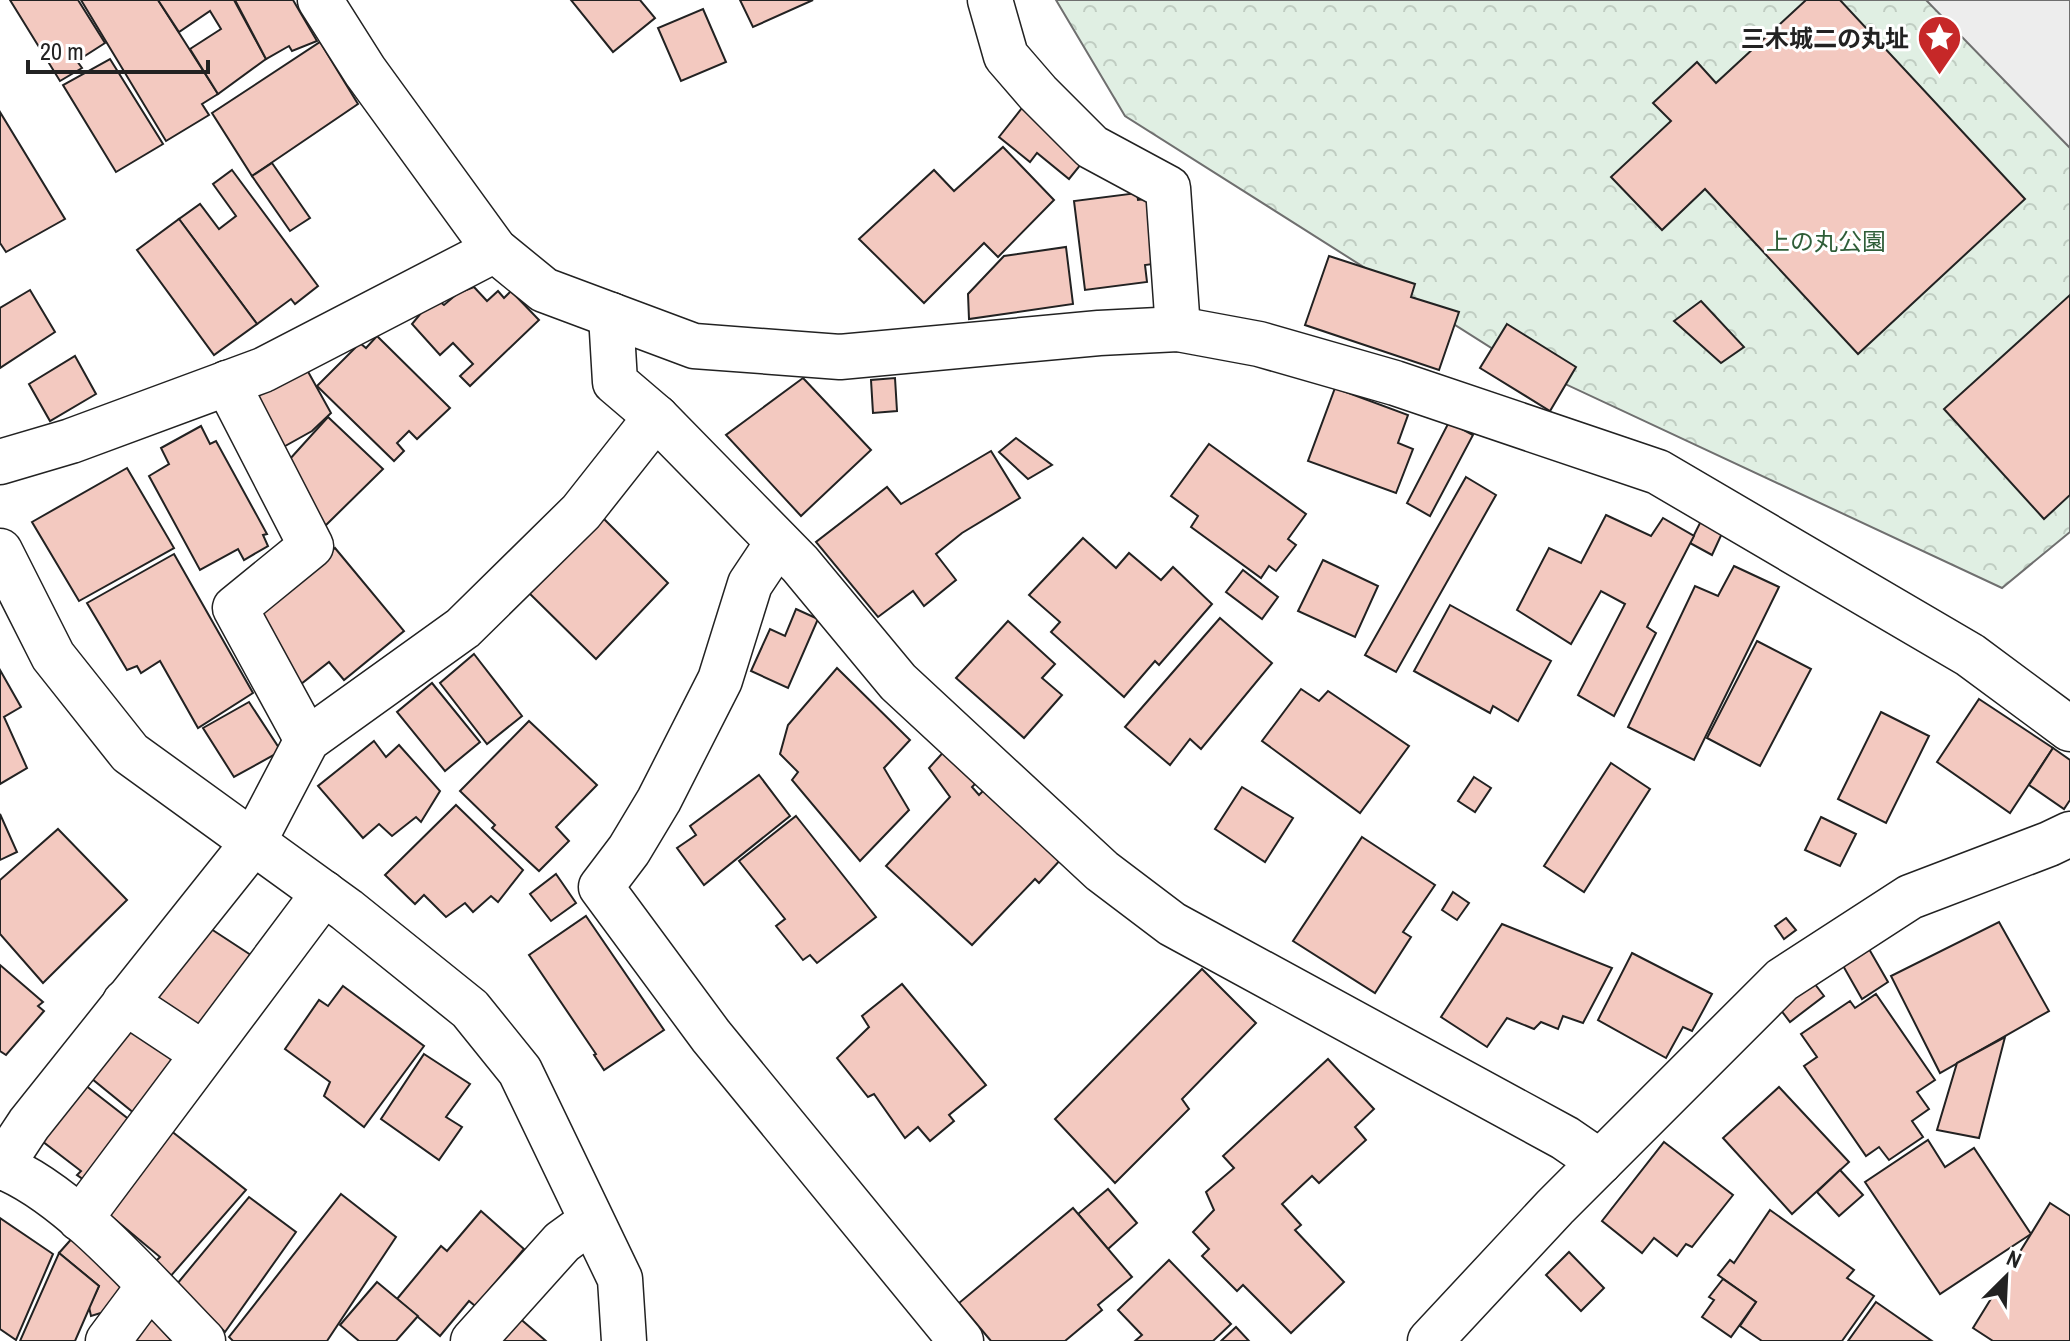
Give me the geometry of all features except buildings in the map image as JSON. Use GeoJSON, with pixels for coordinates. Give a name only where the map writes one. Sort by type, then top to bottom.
{"type":"FeatureCollection","features":[{"type":"Feature","properties":{"kind":"street"},"geometry":{"type":"LineString","coordinates":[[320,0],[365,71],[495,250],[544,290],[694,346],[840,357],[1099,333],[1178,329],[1259,344],[1395,383],[1658,472],[1970,655],[2070,729]]}},
{"type":"Feature","properties":{"kind":"street"},"geometry":{"type":"LineString","coordinates":[[990,0],[1006,56],[1038,93],[1092,147],[1168,188],[1178,329]]}},
{"type":"Feature","properties":{"kind":"street"},"geometry":{"type":"LineString","coordinates":[[0,462],[71,441],[263,370],[495,250]]}},
{"type":"Feature","properties":{"kind":"street"},"geometry":{"type":"LineString","coordinates":[[611,315],[615,382],[656,417],[800,564],[898,682],[1102,871],[1172,924],[1565,1138],[1600,1162]]}},
{"type":"Feature","properties":{"kind":"street"},"geometry":{"type":"LineString","coordinates":[[227,383],[311,546],[235,608],[307,740]]}},
{"type":"Feature","properties":{"kind":"street"},"geometry":{"type":"LineString","coordinates":[[203,1341],[80,1219],[36,1184],[1,1167],[29,1124],[253,843],[307,740],[463,628],[581,512],[656,417]]}},
{"type":"Feature","properties":{"kind":"street"},"geometry":{"type":"LineString","coordinates":[[778,542],[750,584],[720,680],[666,787],[629,850],[601,887],[711,1036],[961,1341]]}},
{"type":"Feature","properties":{"kind":"street"},"geometry":{"type":"LineString","coordinates":[[0,551],[53,656],[130,753],[324,893],[470,1009],[520,1071],[620,1279],[624,1341]]}},
{"type":"Feature","properties":{"kind":"street"},"geometry":{"type":"LineString","coordinates":[[1433,1340],[1600,1162],[1782,980],[1910,897],[2070,834]]}},
{"type":"Feature","properties":{"kind":"street"},"geometry":{"type":"LineString","coordinates":[[80,1219],[324,893]]}},
{"type":"Feature","properties":{"kind":"street"},"geometry":{"type":"LineString","coordinates":[[125,1002],[202,1053]]}},
{"type":"Feature","properties":{"kind":"street"},"geometry":{"type":"LineString","coordinates":[[473,1341],[562,1242],[591,1221]]}},
{"type":"Feature","properties":{"kind":"street"},"geometry":{"type":"LineString","coordinates":[[108,1341],[149,1286]]}},
{"type":"Feature","properties":{"kind":"green space","name":"上の丸公園"},"geometry":{"type":"Polygon","coordinates":[[[1056,0],[2070,0],[2070,532],[2002,588],[1501,354],[1125,116],[1056,0]]]}},
{"type":"Feature","properties":{"kind":"shaded area"},"geometry":{"type":"Polygon","coordinates":[[[1926,0],[2070,0],[2070,148],[1926,0]]]}},
{"type":"Feature","properties":{"kind":"place","name":"三木城二の丸址"},"geometry":{"type":"Point","coordinates":[1940,77]}}]}
